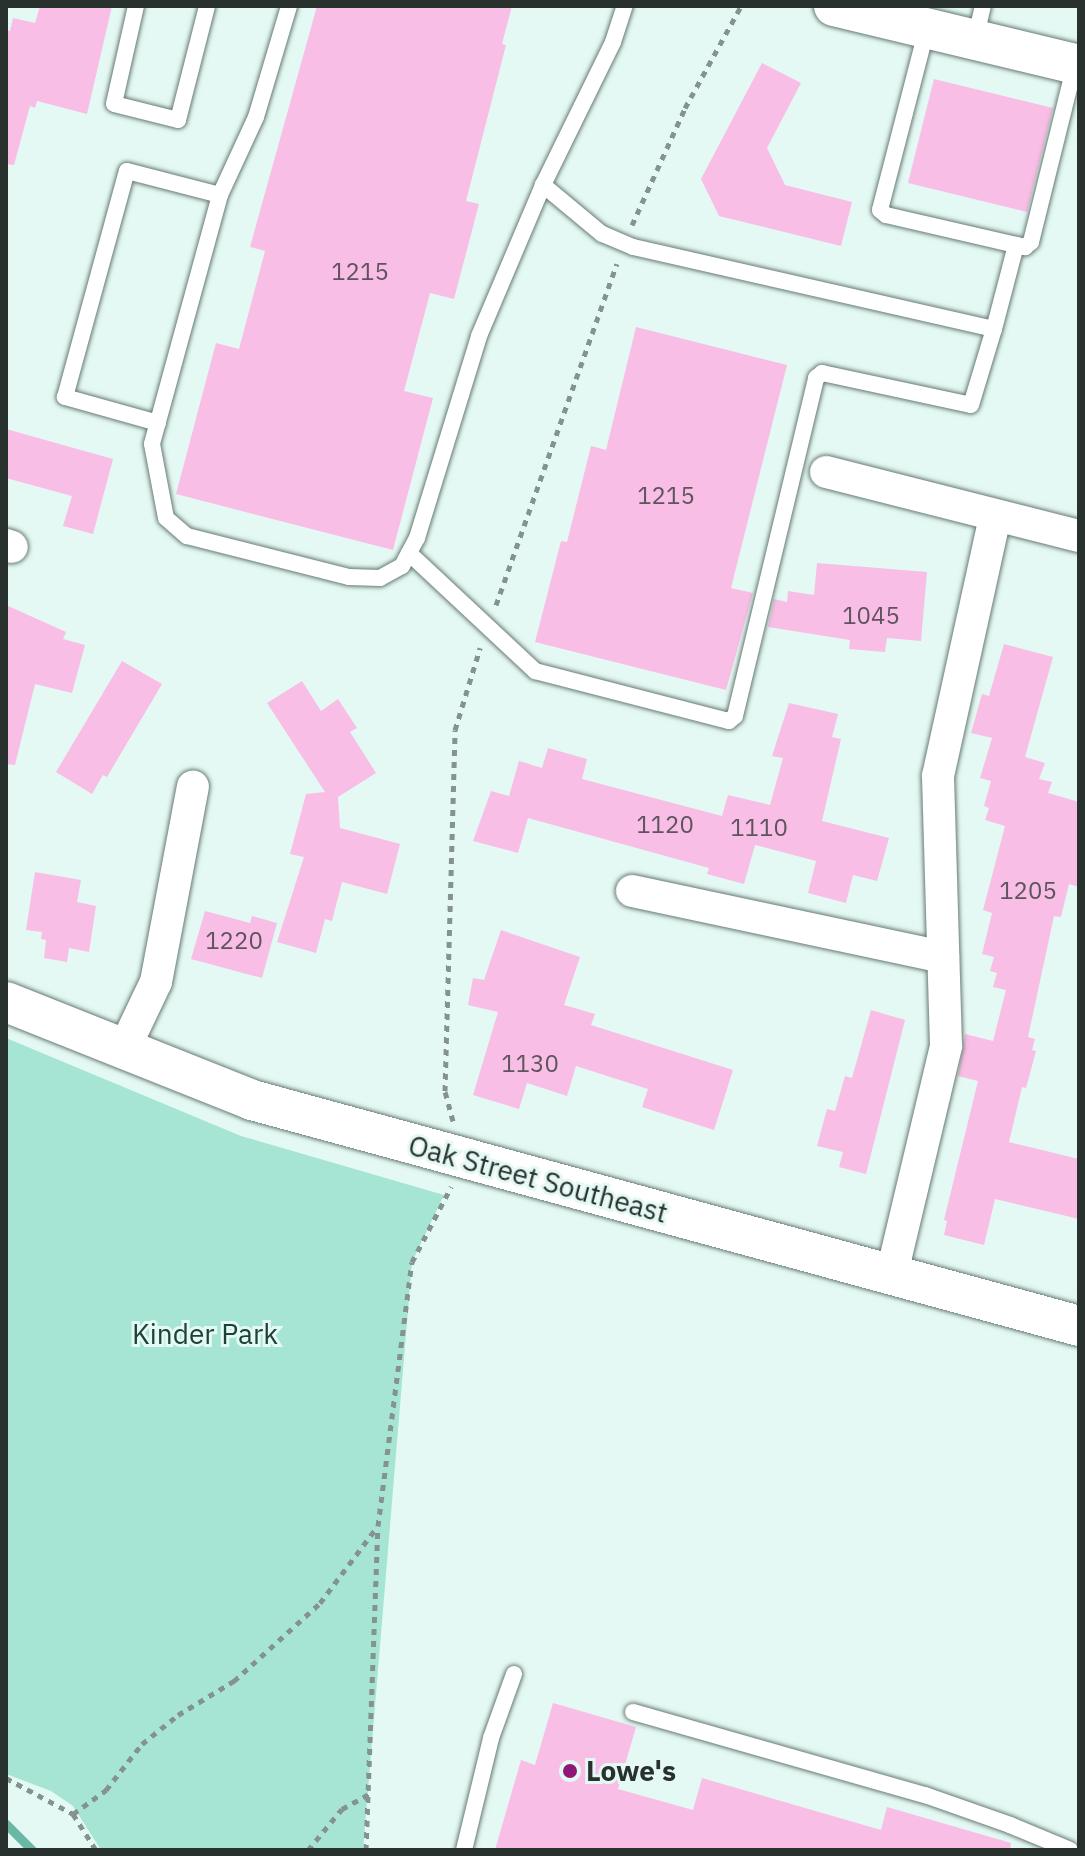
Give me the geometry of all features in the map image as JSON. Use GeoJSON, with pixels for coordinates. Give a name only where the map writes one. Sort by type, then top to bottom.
{"type":"FeatureCollection","features":[{"type":"Feature","properties":{"kind":"street"},"geometry":{"type":"LineString","coordinates":[[834,6],[927,28],[979,23],[1077,65]]}},
{"type":"Feature","properties":{"kind":"street"},"geometry":{"type":"LineString","coordinates":[[826,472],[1079,536]]}},
{"type":"Feature","properties":{"kind":"street"},"geometry":{"type":"LineString","coordinates":[[892,1273],[946,1046],[938,776],[995,516]]}},
{"type":"Feature","properties":{"kind":"street"},"geometry":{"type":"LineString","coordinates":[[124,1049],[156,982],[193,786]]}},
{"type":"Feature","properties":{"kind":"street"},"geometry":{"type":"LineString","coordinates":[[632,891],[943,957]]}},
{"type":"Feature","properties":{"kind":"street","name":"Oak Street Southeast"},"geometry":{"type":"LineString","coordinates":[[6,1002],[252,1100],[1079,1326]]}},
{"type":"Feature","properties":{"kind":"lane"},"geometry":{"type":"LineString","coordinates":[[136,6],[114,104],[178,120],[207,6]]}},
{"type":"Feature","properties":{"kind":"lane"},"geometry":{"type":"LineString","coordinates":[[289,6],[256,117],[220,195],[152,444],[166,518],[187,536],[349,577],[380,578],[402,566],[417,538],[479,336],[543,185],[613,42],[625,6]]}},
{"type":"Feature","properties":{"kind":"lane"},"geometry":{"type":"LineString","coordinates":[[927,28],[880,210],[886,215],[1025,247],[1031,242],[1077,65]]}},
{"type":"Feature","properties":{"kind":"lane"},"geometry":{"type":"LineString","coordinates":[[158,423],[65,397],[127,171],[220,195]]}},
{"type":"Feature","properties":{"kind":"lane"},"geometry":{"type":"LineString","coordinates":[[543,185],[602,234],[624,243],[994,329]]}},
{"type":"Feature","properties":{"kind":"lane"},"geometry":{"type":"LineString","coordinates":[[409,553],[517,658],[547,676],[729,721],[735,716],[739,701],[776,550],[780,517],[816,378],[822,373],[971,405],[1016,245]]}},
{"type":"Feature","properties":{"kind":"lane"},"geometry":{"type":"LineString","coordinates":[[464,1850],[491,1738],[514,1674]]}},
{"type":"Feature","properties":{"kind":"lane"},"geometry":{"type":"LineString","coordinates":[[633,1712],[827,1770],[925,1795],[1070,1850]]}},
{"type":"Feature","properties":{"kind":"path"},"geometry":{"type":"LineString","coordinates":[[366,1850],[378,1526],[412,1262],[463,1159],[445,1091],[454,742],[467,684],[539,492],[624,243],[685,108],[741,6]]}},
{"type":"Feature","properties":{"kind":"path"},"geometry":{"type":"LineString","coordinates":[[73,1814],[106,1790],[142,1744],[178,1715],[234,1681],[320,1603],[378,1526]]}},
{"type":"Feature","properties":{"kind":"path"},"geometry":{"type":"LineString","coordinates":[[6,1778],[73,1814],[96,1850]]}},
{"type":"Feature","properties":{"kind":"path"},"geometry":{"type":"LineString","coordinates":[[308,1850],[342,1809],[370,1794]]}},
{"type":"Feature","properties":{"kind":"green space","name":"Kinder Park"},"geometry":{"type":"Polygon","coordinates":[[[6,1038],[241,1136],[444,1195],[412,1262],[363,1850],[101,1850],[73,1806],[51,1791],[6,1774],[6,1038]]]}},
{"type":"Feature","properties":{"kind":"building"},"geometry":{"type":"Polygon","coordinates":[[[40,6],[112,6],[87,114],[37,101],[35,108],[30,106],[14,165],[6,164],[6,30],[10,31],[13,18],[35,23],[40,6]]]}},
{"type":"Feature","properties":{"kind":"building"},"geometry":{"type":"Polygon","coordinates":[[[317,6],[512,6],[502,44],[506,45],[466,201],[479,204],[454,299],[430,293],[404,391],[433,398],[393,550],[176,494],[216,343],[239,349],[265,251],[250,247],[317,6]]]}},
{"type":"Feature","properties":{"kind":"building"},"geometry":{"type":"Polygon","coordinates":[[[762,63],[801,83],[767,148],[785,185],[852,202],[841,246],[719,216],[701,179],[762,63]]]}},
{"type":"Feature","properties":{"kind":"building"},"geometry":{"type":"Polygon","coordinates":[[[934,79],[1053,108],[1027,212],[908,183],[934,79]]]}},
{"type":"Feature","properties":{"kind":"building"},"geometry":{"type":"Polygon","coordinates":[[[636,327],[787,365],[731,588],[753,593],[726,690],[535,642],[561,541],[567,542],[591,446],[606,450],[636,327]]]}},
{"type":"Feature","properties":{"kind":"building"},"geometry":{"type":"Polygon","coordinates":[[[6,429],[113,459],[93,534],[63,526],[72,496],[6,478],[6,429]]]}},
{"type":"Feature","properties":{"kind":"building"},"geometry":{"type":"Polygon","coordinates":[[[817,563],[927,572],[921,641],[887,638],[885,652],[849,649],[850,640],[768,627],[774,599],[787,602],[788,591],[814,595],[817,563]]]}},
{"type":"Feature","properties":{"kind":"building"},"geometry":{"type":"Polygon","coordinates":[[[6,605],[66,632],[63,639],[85,645],[72,693],[35,684],[15,765],[6,764],[6,605]]]}},
{"type":"Feature","properties":{"kind":"building"},"geometry":{"type":"Polygon","coordinates":[[[1004,644],[1053,657],[1025,757],[1045,763],[1039,779],[1052,782],[1048,793],[1079,802],[1079,887],[1069,884],[1061,917],[1054,916],[1028,1037],[1035,1039],[1032,1050],[1036,1051],[1026,1088],[1022,1087],[1009,1142],[1079,1159],[1079,1219],[995,1199],[984,1245],[944,1235],[947,1221],[944,1220],[978,1081],[958,1076],[965,1034],[993,1041],[1006,990],[993,987],[997,973],[990,971],[994,957],[982,954],[992,913],[983,910],[1005,826],[985,820],[989,808],[984,806],[991,781],[980,778],[992,738],[971,733],[982,694],[989,696],[1004,644]]]}},
{"type":"Feature","properties":{"kind":"building"},"geometry":{"type":"Polygon","coordinates":[[[122,661],[162,684],[107,777],[103,775],[92,794],[56,772],[122,661]]]}},
{"type":"Feature","properties":{"kind":"building"},"geometry":{"type":"Polygon","coordinates":[[[302,681],[321,711],[338,699],[357,728],[350,732],[376,773],[338,797],[340,828],[400,844],[387,894],[342,882],[332,921],[325,919],[316,953],[277,942],[304,857],[290,854],[306,794],[325,792],[267,703],[302,681]]]}},
{"type":"Feature","properties":{"kind":"building"},"geometry":{"type":"Polygon","coordinates":[[[789,703],[838,714],[832,737],[841,739],[822,821],[889,838],[877,881],[853,875],[846,903],[808,893],[816,861],[755,845],[744,884],[707,874],[709,868],[528,818],[518,853],[473,841],[491,791],[509,796],[519,761],[542,768],[548,748],[587,759],[582,779],[722,816],[728,795],[770,805],[783,758],[772,756],[789,703]]]}},
{"type":"Feature","properties":{"kind":"building"},"geometry":{"type":"Polygon","coordinates":[[[35,872],[81,880],[77,902],[96,906],[89,952],[69,948],[67,962],[44,958],[46,940],[41,939],[42,932],[26,930],[35,872]]]}},
{"type":"Feature","properties":{"kind":"building"},"geometry":{"type":"Polygon","coordinates":[[[205,911],[250,923],[252,916],[277,923],[262,978],[191,959],[205,911]]]}},
{"type":"Feature","properties":{"kind":"building"},"geometry":{"type":"Polygon","coordinates":[[[501,930],[580,957],[564,1005],[595,1014],[591,1025],[733,1070],[714,1130],[642,1107],[648,1089],[576,1066],[567,1096],[527,1083],[519,1109],[473,1095],[498,1012],[468,1005],[473,978],[484,980],[501,930]]]}},
{"type":"Feature","properties":{"kind":"building"},"geometry":{"type":"Polygon","coordinates":[[[871,1010],[905,1020],[866,1174],[839,1167],[843,1152],[817,1146],[827,1109],[835,1111],[845,1076],[852,1078],[871,1010]]]}},
{"type":"Feature","properties":{"kind":"building","name":"Lowe's"},"geometry":{"type":"Polygon","coordinates":[[[553,1703],[636,1727],[618,1789],[693,1810],[702,1778],[881,1830],[887,1807],[1011,1843],[1010,1850],[495,1850],[521,1760],[535,1765],[553,1703]]]}},
{"type":"Feature","properties":{"kind":"waterway"},"geometry":{"type":"LineString","coordinates":[[6,1824],[32,1850]]}},
{"type":"Feature","properties":{"kind":"place","name":"Lowe's"},"geometry":{"type":"Point","coordinates":[570,1771]}}]}
